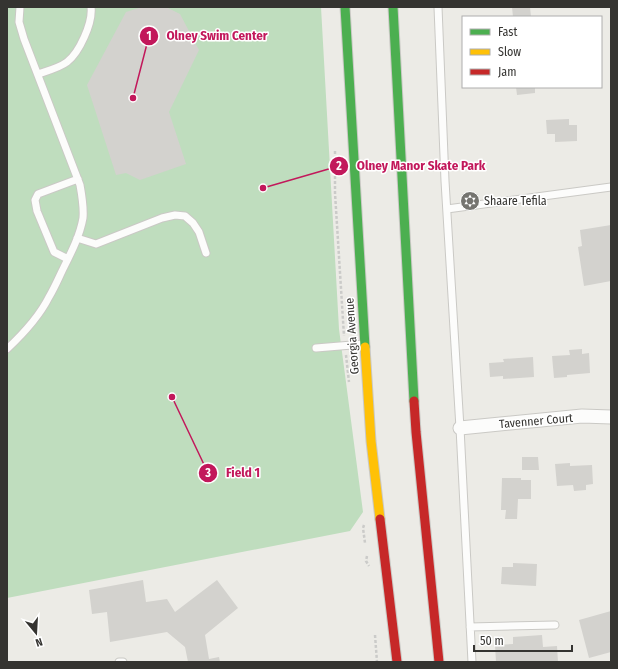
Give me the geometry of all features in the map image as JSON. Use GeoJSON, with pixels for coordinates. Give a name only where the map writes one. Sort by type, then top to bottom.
{"type":"FeatureCollection","features":[{"type":"Feature","properties":{"kind":"main road","name":"Georgia Avenue"},"geometry":{"type":"LineString","coordinates":[[345,7],[371,441],[397,662]]}},
{"type":"Feature","properties":{"kind":"main road"},"geometry":{"type":"LineString","coordinates":[[394,7],[416,432],[438,662]]}},
{"type":"Feature","properties":{"kind":"street","name":"Tavenner Court"},"geometry":{"type":"LineString","coordinates":[[460,428],[582,416],[611,417]]}},
{"type":"Feature","properties":{"kind":"lane"},"geometry":{"type":"LineString","coordinates":[[7,349],[22,335],[49,298],[77,238],[83,217],[83,200],[78,179],[24,39],[20,22],[20,7]]}},
{"type":"Feature","properties":{"kind":"lane"},"geometry":{"type":"LineString","coordinates":[[38,74],[65,64],[71,59],[77,51],[91,20],[91,7]]}},
{"type":"Feature","properties":{"kind":"lane"},"geometry":{"type":"LineString","coordinates":[[438,7],[447,209],[472,662]]}},
{"type":"Feature","properties":{"kind":"lane"},"geometry":{"type":"LineString","coordinates":[[68,259],[54,252],[37,211],[35,200],[38,194],[78,179]]}},
{"type":"Feature","properties":{"kind":"lane"},"geometry":{"type":"LineString","coordinates":[[447,209],[611,187]]}},
{"type":"Feature","properties":{"kind":"lane"},"geometry":{"type":"LineString","coordinates":[[77,238],[96,244],[162,218],[175,215],[185,216],[200,232],[206,252]]}},
{"type":"Feature","properties":{"kind":"lane"},"geometry":{"type":"LineString","coordinates":[[316,348],[364,344]]}},
{"type":"Feature","properties":{"kind":"lane"},"geometry":{"type":"LineString","coordinates":[[470,627],[555,625]]}},
{"type":"Feature","properties":{"kind":"green space"},"geometry":{"type":"Polygon","coordinates":[[[7,7],[321,7],[339,329],[363,512],[350,531],[7,598],[7,7]]]}},
{"type":"Feature","properties":{"kind":"building"},"geometry":{"type":"Polygon","coordinates":[[[142,7],[166,7],[180,14],[199,50],[169,112],[186,164],[140,180],[126,173],[116,175],[87,85],[126,12],[142,7]]]}},
{"type":"Feature","properties":{"kind":"building"},"geometry":{"type":"Polygon","coordinates":[[[512,7],[530,7],[531,16],[513,16],[512,7]]]}},
{"type":"Feature","properties":{"kind":"building"},"geometry":{"type":"Polygon","coordinates":[[[516,88],[535,88],[535,93],[517,95],[516,88]]]}},
{"type":"Feature","properties":{"kind":"building"},"geometry":{"type":"Polygon","coordinates":[[[569,119],[569,125],[577,125],[577,141],[555,142],[555,134],[547,134],[546,120],[569,119]]]}},
{"type":"Feature","properties":{"kind":"building"},"geometry":{"type":"Polygon","coordinates":[[[611,225],[611,281],[584,286],[578,247],[582,246],[580,230],[611,225]]]}},
{"type":"Feature","properties":{"kind":"building"},"geometry":{"type":"Polygon","coordinates":[[[582,349],[582,354],[589,353],[590,373],[554,378],[552,356],[570,355],[569,350],[582,349]]]}},
{"type":"Feature","properties":{"kind":"building"},"geometry":{"type":"Polygon","coordinates":[[[533,357],[534,377],[503,379],[503,376],[490,377],[489,363],[504,362],[503,359],[533,357]]]}},
{"type":"Feature","properties":{"kind":"building"},"geometry":{"type":"Polygon","coordinates":[[[522,457],[538,457],[539,470],[522,470],[522,457]]]}},
{"type":"Feature","properties":{"kind":"building"},"geometry":{"type":"Polygon","coordinates":[[[570,463],[570,466],[592,465],[593,484],[586,485],[586,490],[574,491],[573,485],[557,486],[555,464],[570,463]]]}},
{"type":"Feature","properties":{"kind":"building"},"geometry":{"type":"Polygon","coordinates":[[[502,478],[521,478],[521,480],[531,480],[531,499],[518,499],[517,519],[505,519],[506,510],[501,510],[502,478]]]}},
{"type":"Feature","properties":{"kind":"building"},"geometry":{"type":"Polygon","coordinates":[[[513,563],[537,564],[536,586],[501,584],[502,567],[513,567],[513,563]]]}},
{"type":"Feature","properties":{"kind":"building"},"geometry":{"type":"Polygon","coordinates":[[[143,580],[146,602],[167,599],[175,612],[217,580],[238,608],[205,635],[209,659],[219,657],[220,662],[188,662],[185,647],[167,632],[110,642],[107,612],[92,614],[89,590],[143,580]]]}},
{"type":"Feature","properties":{"kind":"building"},"geometry":{"type":"Polygon","coordinates":[[[611,611],[611,652],[589,658],[579,620],[611,611]]]}},
{"type":"Feature","properties":{"kind":"building"},"geometry":{"type":"Polygon","coordinates":[[[542,635],[543,647],[557,646],[558,662],[496,662],[495,645],[513,644],[513,637],[542,635]]]}},
{"type":"Feature","properties":{"kind":"traffic: fast"},"geometry":{"type":"LineString","coordinates":[[345,7],[365,347]]}},
{"type":"Feature","properties":{"kind":"traffic: fast"},"geometry":{"type":"LineString","coordinates":[[393,7],[414,401]]}},
{"type":"Feature","properties":{"kind":"traffic: slow"},"geometry":{"type":"LineString","coordinates":[[365,347],[371,441],[380,519]]}},
{"type":"Feature","properties":{"kind":"traffic: jam"},"geometry":{"type":"LineString","coordinates":[[414,401],[439,662]]}},
{"type":"Feature","properties":{"kind":"traffic: jam"},"geometry":{"type":"LineString","coordinates":[[380,519],[397,662]]}},
{"type":"Feature","properties":{"kind":"place","name":"Olney Swim Center"},"geometry":{"type":"Point","coordinates":[133,98]}},
{"type":"Feature","properties":{"kind":"place","name":"Olney Manor Skate Park"},"geometry":{"type":"Point","coordinates":[263,188]}},
{"type":"Feature","properties":{"kind":"place","name":"Shaare Tefila"},"geometry":{"type":"Point","coordinates":[470,201]}},
{"type":"Feature","properties":{"kind":"place","name":"Field 1"},"geometry":{"type":"Point","coordinates":[172,397]}}]}
